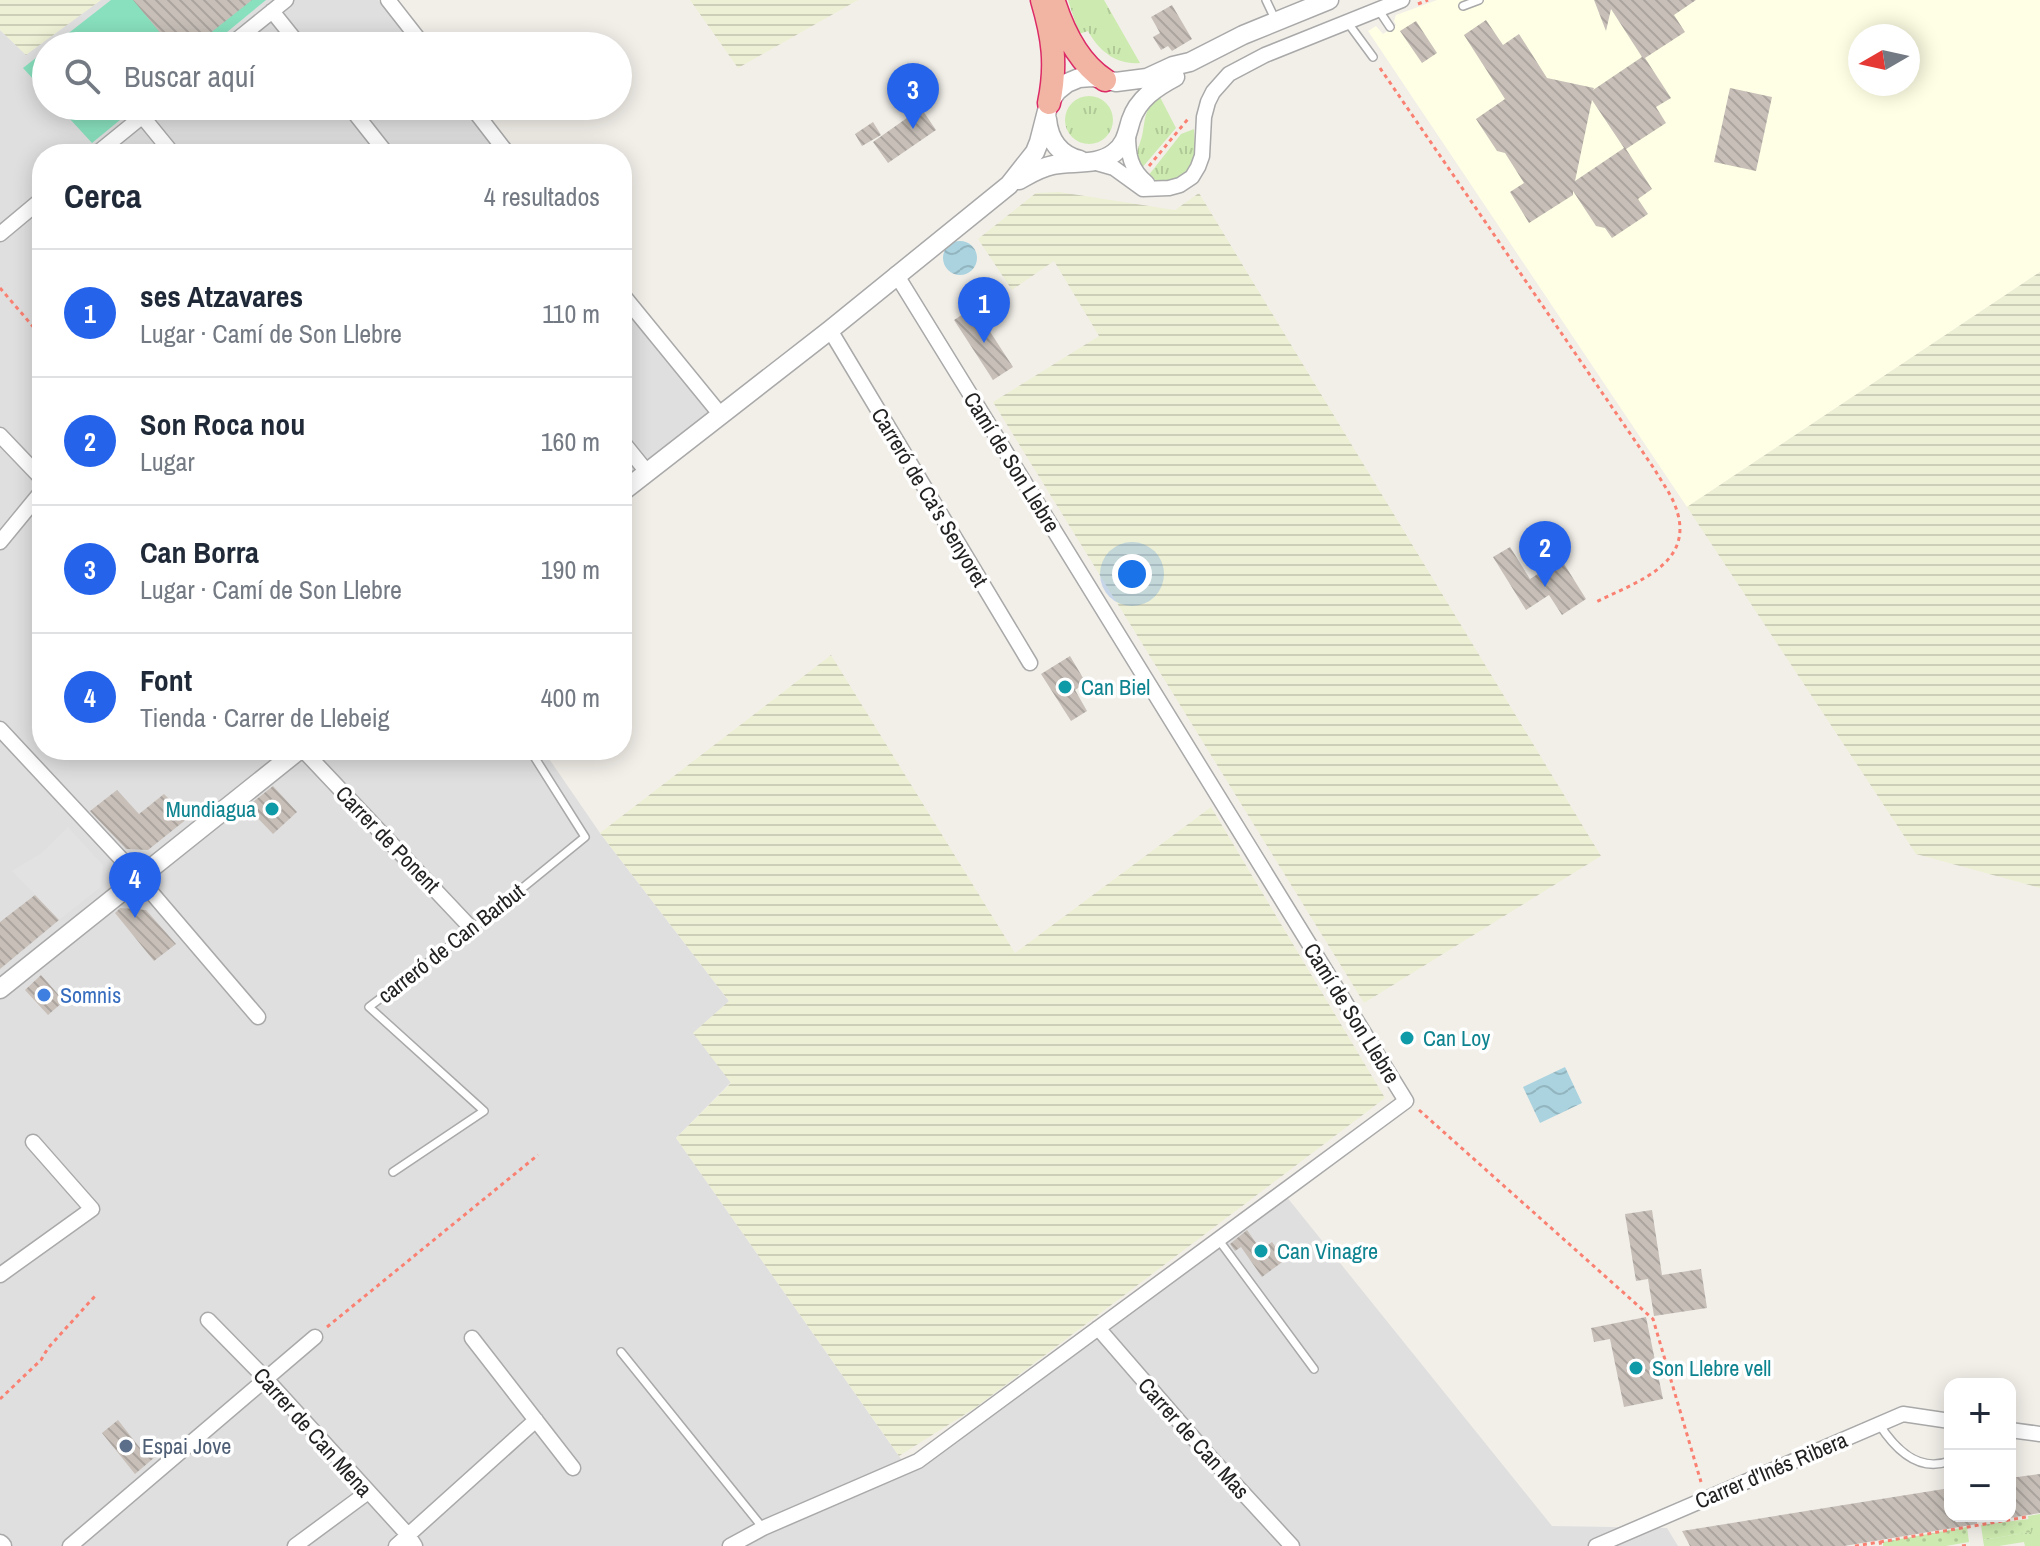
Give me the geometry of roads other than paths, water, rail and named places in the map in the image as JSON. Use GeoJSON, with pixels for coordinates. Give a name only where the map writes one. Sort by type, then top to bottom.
{"type":"FeatureCollection","features":[{"type":"Feature","properties":{"kind":"highway"},"geometry":{"type":"LineString","coordinates":[[1042,0],[1055,64],[1048,109]]}},
{"type":"Feature","properties":{"kind":"highway"},"geometry":{"type":"LineString","coordinates":[[1054,0],[1057,12],[1081,57],[1105,80]]}},
{"type":"Feature","properties":{"kind":"street"},"geometry":{"type":"LineString","coordinates":[[246,32],[286,0]]}},
{"type":"Feature","properties":{"kind":"street"},"geometry":{"type":"LineString","coordinates":[[388,0],[413,32]]}},
{"type":"Feature","properties":{"kind":"street"},"geometry":{"type":"LineString","coordinates":[[1009,185],[1035,152],[1048,109],[1057,91],[1067,83],[1092,77],[1116,82],[1140,80],[1190,62],[1276,21],[1298,6],[1329,0]]}},
{"type":"Feature","properties":{"kind":"street"},"geometry":{"type":"LineString","coordinates":[[1048,109],[1048,130],[1053,142],[1074,159],[1114,168],[1143,189],[1180,185],[1195,173],[1202,156],[1208,102],[1224,78],[1252,61],[1402,0]]}},
{"type":"Feature","properties":{"kind":"street"},"geometry":{"type":"LineString","coordinates":[[272,11],[289,32]]}},
{"type":"Feature","properties":{"kind":"street"},"geometry":{"type":"LineString","coordinates":[[632,484],[1009,185],[1042,167],[1088,162],[1114,153],[1122,144],[1135,111],[1146,97],[1177,76],[1190,62]]}},
{"type":"Feature","properties":{"kind":"street"},"geometry":{"type":"LineString","coordinates":[[1105,80],[1125,97],[1129,108],[1128,148],[1132,168],[1157,189]]}},
{"type":"Feature","properties":{"kind":"street"},"geometry":{"type":"LineString","coordinates":[[108,144],[137,120]]}},
{"type":"Feature","properties":{"kind":"street"},"geometry":{"type":"LineString","coordinates":[[145,120],[165,144]]}},
{"type":"Feature","properties":{"kind":"street"},"geometry":{"type":"LineString","coordinates":[[360,120],[379,144]]}},
{"type":"Feature","properties":{"kind":"street"},"geometry":{"type":"LineString","coordinates":[[482,120],[500,144]]}},
{"type":"Feature","properties":{"kind":"street"},"geometry":{"type":"LineString","coordinates":[[0,234],[32,207]]}},
{"type":"Feature","properties":{"kind":"street","name":"Camí de Son Llebre"},"geometry":{"type":"LineString","coordinates":[[730,1546],[763,1528],[918,1461],[1406,1101],[896,274]]}},
{"type":"Feature","properties":{"kind":"street"},"geometry":{"type":"LineString","coordinates":[[632,306],[720,414]]}},
{"type":"Feature","properties":{"kind":"street","name":"Carreró de Ca's Senyoret"},"geometry":{"type":"LineString","coordinates":[[830,330],[1030,663]]}},
{"type":"Feature","properties":{"kind":"street"},"geometry":{"type":"LineString","coordinates":[[0,435],[32,469]]}},
{"type":"Feature","properties":{"kind":"street"},"geometry":{"type":"LineString","coordinates":[[632,453],[647,472]]}},
{"type":"Feature","properties":{"kind":"street"},"geometry":{"type":"LineString","coordinates":[[0,542],[32,503]]}},
{"type":"Feature","properties":{"kind":"street"},"geometry":{"type":"LineString","coordinates":[[0,729],[139,878],[258,1017]]}},
{"type":"Feature","properties":{"kind":"street"},"geometry":{"type":"LineString","coordinates":[[0,989],[288,760]]}},
{"type":"Feature","properties":{"kind":"street","name":"Carrer de Ponent"},"geometry":{"type":"LineString","coordinates":[[311,760],[472,929]]}},
{"type":"Feature","properties":{"kind":"street"},"geometry":{"type":"LineString","coordinates":[[0,1275],[92,1209],[33,1142]]}},
{"type":"Feature","properties":{"kind":"street","name":"Carrer de Can Mena"},"geometry":{"type":"LineString","coordinates":[[208,1320],[266,1379],[412,1541]]}},
{"type":"Feature","properties":{"kind":"street","name":"Carrer de Can Mas"},"geometry":{"type":"LineString","coordinates":[[1098,1328],[1292,1546]]}},
{"type":"Feature","properties":{"kind":"street"},"geometry":{"type":"LineString","coordinates":[[70,1546],[315,1337]]}},
{"type":"Feature","properties":{"kind":"street"},"geometry":{"type":"LineString","coordinates":[[472,1338],[573,1468]]}},
{"type":"Feature","properties":{"kind":"street","name":"Carrer d'Inés Ribera"},"geometry":{"type":"LineString","coordinates":[[1596,1546],[1903,1414],[1944,1420]]}},
{"type":"Feature","properties":{"kind":"street"},"geometry":{"type":"LineString","coordinates":[[396,1546],[412,1541],[536,1420]]}},
{"type":"Feature","properties":{"kind":"street"},"geometry":{"type":"LineString","coordinates":[[2016,1431],[2040,1434]]}},
{"type":"Feature","properties":{"kind":"street"},"geometry":{"type":"LineString","coordinates":[[295,1546],[368,1492]]}},
{"type":"Feature","properties":{"kind":"lane"},"geometry":{"type":"LineString","coordinates":[[1266,0],[1276,21]]}},
{"type":"Feature","properties":{"kind":"lane"},"geometry":{"type":"LineString","coordinates":[[1463,6],[1479,0]]}},
{"type":"Feature","properties":{"kind":"lane"},"geometry":{"type":"LineString","coordinates":[[1378,9],[1390,27]]}},
{"type":"Feature","properties":{"kind":"lane"},"geometry":{"type":"LineString","coordinates":[[1347,21],[1373,57]]}},
{"type":"Feature","properties":{"kind":"lane","name":"carreró de Can Barbut"},"geometry":{"type":"LineString","coordinates":[[393,1172],[484,1111],[369,1007],[472,929],[585,837],[536,760]]}},
{"type":"Feature","properties":{"kind":"lane"},"geometry":{"type":"LineString","coordinates":[[1218,1239],[1314,1369]]}},
{"type":"Feature","properties":{"kind":"lane"},"geometry":{"type":"LineString","coordinates":[[621,1352],[763,1528]]}},
{"type":"Feature","properties":{"kind":"lane"},"geometry":{"type":"LineString","coordinates":[[1879,1424],[1897,1450],[1910,1459],[1932,1465],[1944,1462]]}},
{"type":"Feature","properties":{"kind":"water"},"geometry":{"type":"Polygon","coordinates":[[[960,241],[972,246],[977,258],[972,270],[960,275],[948,270],[943,258],[948,246],[960,241]]]}},
{"type":"Feature","properties":{"kind":"water"},"geometry":{"type":"Polygon","coordinates":[[[1565,1067],[1582,1103],[1540,1123],[1523,1087],[1565,1067]]]}},
{"type":"Feature","properties":{"kind":"place","name":"Can Borra"},"geometry":{"type":"Point","coordinates":[913,129]}},
{"type":"Feature","properties":{"kind":"place","name":"ses Atzavares"},"geometry":{"type":"Point","coordinates":[984,343]}},
{"type":"Feature","properties":{"kind":"place","name":"Son Roca nou"},"geometry":{"type":"Point","coordinates":[1545,587]}},
{"type":"Feature","properties":{"kind":"place","name":"Can Biel"},"geometry":{"type":"Point","coordinates":[1065,687]}},
{"type":"Feature","properties":{"kind":"place","name":"Mundiagua"},"geometry":{"type":"Point","coordinates":[272,809]}},
{"type":"Feature","properties":{"kind":"place","name":"Font"},"geometry":{"type":"Point","coordinates":[135,918]}},
{"type":"Feature","properties":{"kind":"place","name":"Somnis"},"geometry":{"type":"Point","coordinates":[44,995]}},
{"type":"Feature","properties":{"kind":"place","name":"Can Loy"},"geometry":{"type":"Point","coordinates":[1407,1038]}},
{"type":"Feature","properties":{"kind":"place","name":"Can Vinagre"},"geometry":{"type":"Point","coordinates":[1261,1251]}},
{"type":"Feature","properties":{"kind":"place","name":"Son Llebre vell"},"geometry":{"type":"Point","coordinates":[1636,1368]}},
{"type":"Feature","properties":{"kind":"place","name":"Espai Jove"},"geometry":{"type":"Point","coordinates":[126,1446]}}]}
